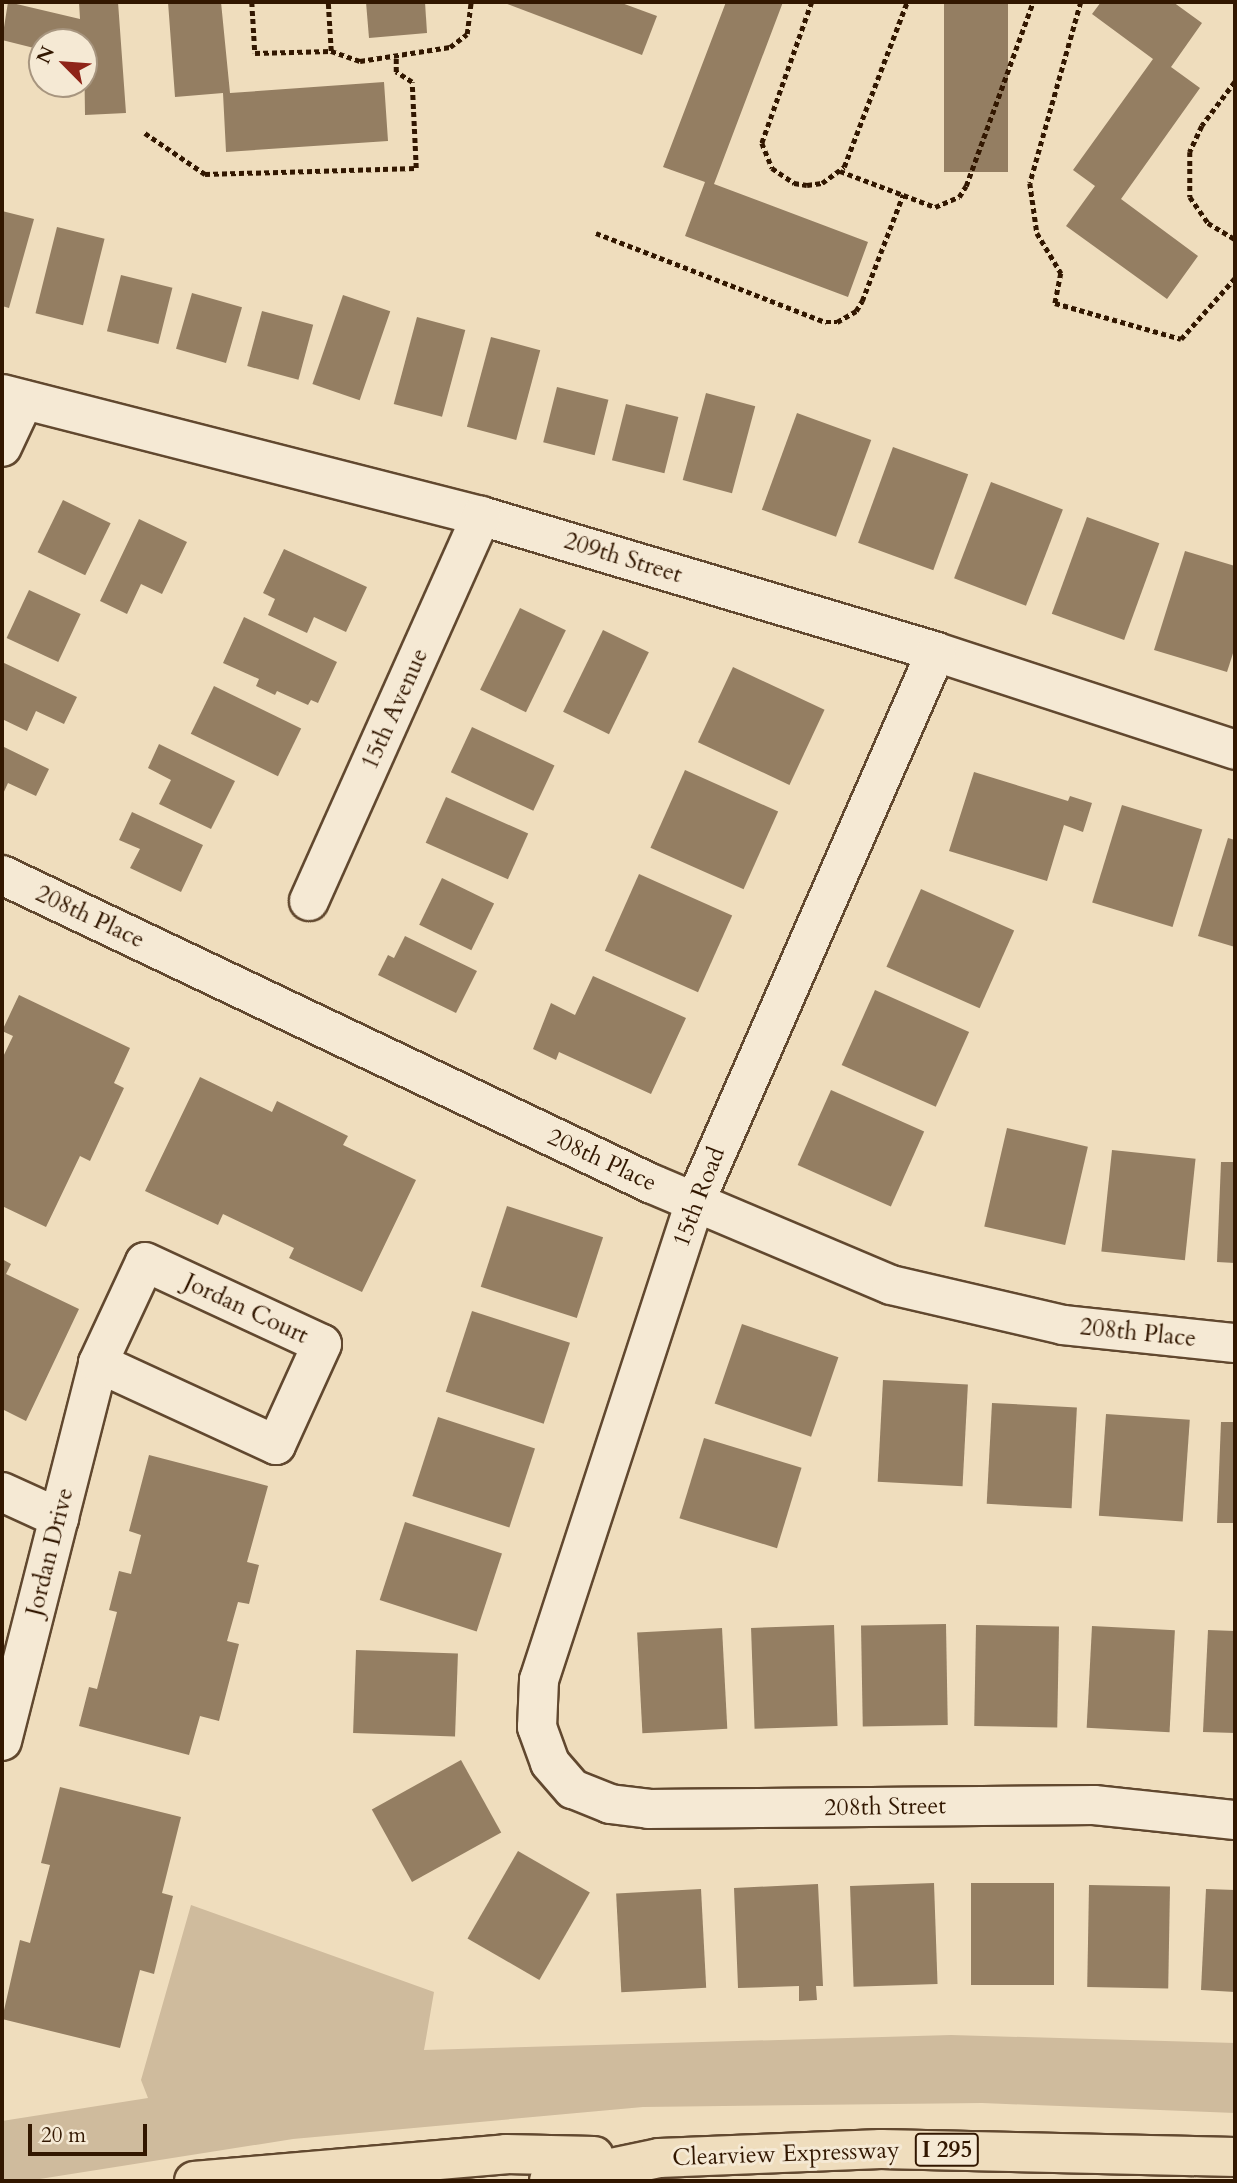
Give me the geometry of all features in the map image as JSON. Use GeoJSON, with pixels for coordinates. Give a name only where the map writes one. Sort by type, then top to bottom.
{"type":"FeatureCollection","features":[{"type":"Feature","properties":{"kind":"highway","name":"Clearview Expressway"},"geometry":{"type":"LineString","coordinates":[[550,2181],[659,2158],[881,2149],[1235,2157]]}},
{"type":"Feature","properties":{"kind":"highway"},"geometry":{"type":"LineString","coordinates":[[194,2181],[506,2154],[659,2158]]}},
{"type":"Feature","properties":{"kind":"street"},"geometry":{"type":"LineString","coordinates":[[2,447],[13,397]]}},
{"type":"Feature","properties":{"kind":"street","name":"209th Street"},"geometry":{"type":"LineString","coordinates":[[13,397],[481,516],[936,652],[1235,750]]}},
{"type":"Feature","properties":{"kind":"street","name":"15th Avenue"},"geometry":{"type":"LineString","coordinates":[[309,901],[481,516]]}},
{"type":"Feature","properties":{"kind":"street","name":"15th Road"},"geometry":{"type":"LineString","coordinates":[[550,1763],[537,1727],[539,1680],[695,1202],[936,652]]}},
{"type":"Feature","properties":{"kind":"street","name":"208th Place"},"geometry":{"type":"LineString","coordinates":[[2,875],[695,1202],[891,1285],[1063,1325],[1235,1343]]}},
{"type":"Feature","properties":{"kind":"street","name":"Jordan Court"},"geometry":{"type":"LineString","coordinates":[[145,1262],[322,1344],[276,1444],[99,1363],[145,1262]]}},
{"type":"Feature","properties":{"kind":"street","name":"Jordan Drive"},"geometry":{"type":"LineString","coordinates":[[2,1741],[99,1363]]}},
{"type":"Feature","properties":{"kind":"street"},"geometry":{"type":"LineString","coordinates":[[2,1492],[59,1518]]}},
{"type":"Feature","properties":{"kind":"street","name":"208th Street"},"geometry":{"type":"LineString","coordinates":[[550,1763],[572,1789],[610,1804],[648,1810],[1094,1805],[1235,1819]]}},
{"type":"Feature","properties":{"kind":"path"},"geometry":{"type":"LineString","coordinates":[[252,2],[255,53],[331,51],[360,61],[460,42],[472,23],[471,2]]}},
{"type":"Feature","properties":{"kind":"path"},"geometry":{"type":"LineString","coordinates":[[328,2],[331,51]]}},
{"type":"Feature","properties":{"kind":"path"},"geometry":{"type":"LineString","coordinates":[[812,2],[762,143],[772,168],[794,183],[822,183],[840,172],[907,2]]}},
{"type":"Feature","properties":{"kind":"path"},"geometry":{"type":"LineString","coordinates":[[840,172],[935,207],[948,205],[967,186],[1032,2]]}},
{"type":"Feature","properties":{"kind":"path"},"geometry":{"type":"LineString","coordinates":[[1081,2],[1030,183],[1037,233],[1061,274],[1055,303],[1181,339],[1235,278]]}},
{"type":"Feature","properties":{"kind":"path"},"geometry":{"type":"LineString","coordinates":[[145,133],[205,174],[416,168],[412,82],[396,72],[396,56]]}},
{"type":"Feature","properties":{"kind":"path"},"geometry":{"type":"LineString","coordinates":[[1235,82],[1202,126],[1190,163],[1190,197],[1208,223],[1235,239]]}},
{"type":"Feature","properties":{"kind":"path"},"geometry":{"type":"LineString","coordinates":[[596,233],[826,322],[837,322],[856,311],[862,301],[902,194]]}},
{"type":"Feature","properties":{"kind":"shaded area"},"geometry":{"type":"Polygon","coordinates":[[[191,1905],[434,1992],[424,2050],[951,2035],[1235,2043],[1235,2113],[982,2103],[643,2107],[293,2139],[27,2181],[2,2181],[2,2121],[148,2098],[141,2080],[191,1905]]]}},
{"type":"Feature","properties":{"kind":"building"},"geometry":{"type":"Polygon","coordinates":[[[8,2],[80,19],[79,2],[118,2],[126,113],[85,115],[85,98],[98,98],[98,28],[28,28],[28,46],[2,40],[8,2]]]}},
{"type":"Feature","properties":{"kind":"building"},"geometry":{"type":"Polygon","coordinates":[[[168,2],[221,2],[230,93],[384,82],[388,141],[226,152],[223,93],[175,97],[168,2]]]}},
{"type":"Feature","properties":{"kind":"building"},"geometry":{"type":"Polygon","coordinates":[[[366,2],[425,2],[427,33],[369,38],[366,2]]]}},
{"type":"Feature","properties":{"kind":"building"},"geometry":{"type":"Polygon","coordinates":[[[502,2],[619,2],[657,16],[642,55],[502,2]]]}},
{"type":"Feature","properties":{"kind":"building"},"geometry":{"type":"Polygon","coordinates":[[[726,2],[783,2],[714,184],[868,242],[848,297],[685,236],[705,182],[663,167],[726,2]]]}},
{"type":"Feature","properties":{"kind":"building"},"geometry":{"type":"Polygon","coordinates":[[[944,2],[1008,2],[1008,172],[944,172],[944,2]]]}},
{"type":"Feature","properties":{"kind":"building"},"geometry":{"type":"Polygon","coordinates":[[[1101,2],[1173,2],[1202,23],[1171,67],[1200,88],[1121,199],[1198,256],[1167,299],[1066,226],[1095,186],[1073,170],[1153,59],[1092,14],[1101,2]]]}},
{"type":"Feature","properties":{"kind":"building"},"geometry":{"type":"Polygon","coordinates":[[[2,211],[34,219],[9,308],[2,306],[2,211]]]}},
{"type":"Feature","properties":{"kind":"building"},"geometry":{"type":"Polygon","coordinates":[[[57,227],[105,239],[83,325],[35,313],[57,227]]]}},
{"type":"Feature","properties":{"kind":"building"},"geometry":{"type":"Polygon","coordinates":[[[121,275],[172,288],[158,344],[107,331],[121,275]]]}},
{"type":"Feature","properties":{"kind":"building"},"geometry":{"type":"Polygon","coordinates":[[[192,293],[242,307],[226,363],[176,349],[192,293]]]}},
{"type":"Feature","properties":{"kind":"building"},"geometry":{"type":"Polygon","coordinates":[[[343,295],[390,311],[360,400],[312,384],[343,295]]]}},
{"type":"Feature","properties":{"kind":"building"},"geometry":{"type":"Polygon","coordinates":[[[262,311],[313,325],[298,380],[247,366],[262,311]]]}},
{"type":"Feature","properties":{"kind":"building"},"geometry":{"type":"Polygon","coordinates":[[[417,317],[465,330],[442,417],[394,404],[417,317]]]}},
{"type":"Feature","properties":{"kind":"building"},"geometry":{"type":"Polygon","coordinates":[[[491,337],[540,350],[516,440],[467,427],[491,337]]]}},
{"type":"Feature","properties":{"kind":"building"},"geometry":{"type":"Polygon","coordinates":[[[557,387],[608,400],[595,455],[543,442],[557,387]]]}},
{"type":"Feature","properties":{"kind":"building"},"geometry":{"type":"Polygon","coordinates":[[[706,393],[755,406],[732,493],[683,480],[706,393]]]}},
{"type":"Feature","properties":{"kind":"building"},"geometry":{"type":"Polygon","coordinates":[[[626,404],[678,417],[664,473],[612,460],[626,404]]]}},
{"type":"Feature","properties":{"kind":"building"},"geometry":{"type":"Polygon","coordinates":[[[797,413],[871,440],[836,537],[762,510],[797,413]]]}},
{"type":"Feature","properties":{"kind":"building"},"geometry":{"type":"Polygon","coordinates":[[[893,447],[968,474],[933,570],[858,543],[893,447]]]}},
{"type":"Feature","properties":{"kind":"building"},"geometry":{"type":"Polygon","coordinates":[[[991,482],[1063,510],[1026,606],[954,578],[991,482]]]}},
{"type":"Feature","properties":{"kind":"building"},"geometry":{"type":"Polygon","coordinates":[[[63,500],[111,523],[85,575],[38,552],[63,500]]]}},
{"type":"Feature","properties":{"kind":"building"},"geometry":{"type":"Polygon","coordinates":[[[1087,517],[1159,543],[1124,640],[1052,614],[1087,517]]]}},
{"type":"Feature","properties":{"kind":"building"},"geometry":{"type":"Polygon","coordinates":[[[139,519],[187,542],[162,594],[141,584],[127,614],[100,601],[139,519]]]}},
{"type":"Feature","properties":{"kind":"building"},"geometry":{"type":"Polygon","coordinates":[[[284,549],[367,587],[346,632],[314,617],[307,633],[268,615],[275,599],[263,593],[284,549]]]}},
{"type":"Feature","properties":{"kind":"building"},"geometry":{"type":"Polygon","coordinates":[[[1185,551],[1235,566],[1235,647],[1227,672],[1154,650],[1185,551]]]}},
{"type":"Feature","properties":{"kind":"building"},"geometry":{"type":"Polygon","coordinates":[[[29,590],[81,614],[58,662],[7,638],[29,590]]]}},
{"type":"Feature","properties":{"kind":"building"},"geometry":{"type":"Polygon","coordinates":[[[520,608],[566,630],[526,712],[480,690],[520,608]]]}},
{"type":"Feature","properties":{"kind":"building"},"geometry":{"type":"Polygon","coordinates":[[[244,617],[337,662],[318,703],[311,700],[308,705],[277,691],[275,695],[256,686],[259,679],[223,663],[244,617]]]}},
{"type":"Feature","properties":{"kind":"building"},"geometry":{"type":"Polygon","coordinates":[[[603,630],[649,652],[609,734],[563,712],[603,630]]]}},
{"type":"Feature","properties":{"kind":"building"},"geometry":{"type":"Polygon","coordinates":[[[2,662],[77,697],[64,724],[36,711],[27,731],[2,719],[2,662]]]}},
{"type":"Feature","properties":{"kind":"building"},"geometry":{"type":"Polygon","coordinates":[[[733,667],[825,710],[789,785],[698,742],[733,667]]]}},
{"type":"Feature","properties":{"kind":"building"},"geometry":{"type":"Polygon","coordinates":[[[214,686],[301,729],[278,776],[191,734],[214,686]]]}},
{"type":"Feature","properties":{"kind":"building"},"geometry":{"type":"Polygon","coordinates":[[[472,727],[554,765],[533,811],[451,772],[472,727]]]}},
{"type":"Feature","properties":{"kind":"building"},"geometry":{"type":"Polygon","coordinates":[[[159,744],[235,781],[211,829],[159,804],[171,780],[148,768],[159,744]]]}},
{"type":"Feature","properties":{"kind":"building"},"geometry":{"type":"Polygon","coordinates":[[[2,746],[49,769],[36,796],[8,783],[2,796],[2,746]]]}},
{"type":"Feature","properties":{"kind":"building"},"geometry":{"type":"Polygon","coordinates":[[[685,770],[778,811],[744,889],[650,848],[685,770]]]}},
{"type":"Feature","properties":{"kind":"building"},"geometry":{"type":"Polygon","coordinates":[[[974,772],[1068,801],[1070,796],[1092,803],[1083,832],[1064,825],[1047,881],[949,851],[974,772]]]}},
{"type":"Feature","properties":{"kind":"building"},"geometry":{"type":"Polygon","coordinates":[[[446,797],[528,834],[508,879],[426,843],[446,797]]]}},
{"type":"Feature","properties":{"kind":"building"},"geometry":{"type":"Polygon","coordinates":[[[1122,805],[1202,830],[1173,927],[1092,903],[1122,805]]]}},
{"type":"Feature","properties":{"kind":"building"},"geometry":{"type":"Polygon","coordinates":[[[132,812],[203,845],[181,892],[130,868],[140,849],[119,840],[132,812]]]}},
{"type":"Feature","properties":{"kind":"building"},"geometry":{"type":"Polygon","coordinates":[[[1228,838],[1235,840],[1235,947],[1198,936],[1228,838]]]}},
{"type":"Feature","properties":{"kind":"building"},"geometry":{"type":"Polygon","coordinates":[[[639,874],[732,915],[698,992],[605,951],[639,874]]]}},
{"type":"Feature","properties":{"kind":"building"},"geometry":{"type":"Polygon","coordinates":[[[442,878],[494,903],[471,950],[419,925],[442,878]]]}},
{"type":"Feature","properties":{"kind":"building"},"geometry":{"type":"Polygon","coordinates":[[[921,889],[1014,930],[980,1008],[886,967],[921,889]]]}},
{"type":"Feature","properties":{"kind":"building"},"geometry":{"type":"Polygon","coordinates":[[[405,936],[477,971],[456,1013],[378,975],[388,955],[394,958],[405,936]]]}},
{"type":"Feature","properties":{"kind":"building"},"geometry":{"type":"Polygon","coordinates":[[[593,976],[686,1018],[651,1094],[559,1052],[556,1060],[533,1049],[551,1003],[575,1015],[593,976]]]}},
{"type":"Feature","properties":{"kind":"building"},"geometry":{"type":"Polygon","coordinates":[[[875,990],[969,1032],[936,1107],[842,1065],[875,990]]]}},
{"type":"Feature","properties":{"kind":"building"},"geometry":{"type":"Polygon","coordinates":[[[19,995],[130,1048],[114,1083],[124,1088],[90,1161],[80,1156],[46,1227],[2,1206],[2,1059],[13,1036],[2,1031],[19,995]]]}},
{"type":"Feature","properties":{"kind":"building"},"geometry":{"type":"Polygon","coordinates":[[[200,1077],[272,1112],[277,1101],[348,1136],[343,1145],[416,1180],[362,1292],[289,1258],[294,1248],[223,1214],[218,1225],[145,1191],[200,1077]]]}},
{"type":"Feature","properties":{"kind":"building"},"geometry":{"type":"Polygon","coordinates":[[[831,1090],[924,1131],[891,1206],[798,1165],[831,1090]]]}},
{"type":"Feature","properties":{"kind":"building"},"geometry":{"type":"Polygon","coordinates":[[[1007,1128],[1088,1147],[1065,1245],[984,1226],[1007,1128]]]}},
{"type":"Feature","properties":{"kind":"building"},"geometry":{"type":"Polygon","coordinates":[[[1112,1150],[1196,1159],[1185,1260],[1101,1251],[1112,1150]]]}},
{"type":"Feature","properties":{"kind":"building"},"geometry":{"type":"Polygon","coordinates":[[[1221,1162],[1235,1162],[1235,1263],[1217,1262],[1221,1162]]]}},
{"type":"Feature","properties":{"kind":"building"},"geometry":{"type":"Polygon","coordinates":[[[507,1206],[603,1237],[577,1318],[481,1287],[507,1206]]]}},
{"type":"Feature","properties":{"kind":"building"},"geometry":{"type":"Polygon","coordinates":[[[2,1259],[11,1264],[6,1274],[79,1309],[26,1421],[2,1409],[2,1259]]]}},
{"type":"Feature","properties":{"kind":"building"},"geometry":{"type":"Polygon","coordinates":[[[472,1311],[570,1343],[544,1424],[446,1392],[472,1311]]]}},
{"type":"Feature","properties":{"kind":"building"},"geometry":{"type":"Polygon","coordinates":[[[742,1324],[838,1357],[811,1437],[715,1403],[742,1324]]]}},
{"type":"Feature","properties":{"kind":"building"},"geometry":{"type":"Polygon","coordinates":[[[883,1380],[968,1384],[963,1486],[878,1482],[883,1380]]]}},
{"type":"Feature","properties":{"kind":"building"},"geometry":{"type":"Polygon","coordinates":[[[992,1403],[1077,1407],[1072,1508],[987,1504],[992,1403]]]}},
{"type":"Feature","properties":{"kind":"building"},"geometry":{"type":"Polygon","coordinates":[[[1106,1414],[1190,1420],[1183,1522],[1099,1516],[1106,1414]]]}},
{"type":"Feature","properties":{"kind":"building"},"geometry":{"type":"Polygon","coordinates":[[[438,1417],[535,1449],[509,1527],[412,1496],[438,1417]]]}},
{"type":"Feature","properties":{"kind":"building"},"geometry":{"type":"Polygon","coordinates":[[[1221,1422],[1235,1422],[1235,1523],[1217,1523],[1221,1422]]]}},
{"type":"Feature","properties":{"kind":"building"},"geometry":{"type":"Polygon","coordinates":[[[704,1438],[802,1468],[777,1548],[679,1518],[704,1438]]]}},
{"type":"Feature","properties":{"kind":"building"},"geometry":{"type":"Polygon","coordinates":[[[149,1455],[268,1486],[247,1562],[259,1565],[249,1604],[238,1602],[227,1641],[239,1644],[219,1721],[200,1716],[189,1755],[79,1726],[89,1687],[97,1689],[117,1612],[109,1610],[119,1571],[131,1574],[141,1535],[129,1531],[149,1455]]]}},
{"type":"Feature","properties":{"kind":"building"},"geometry":{"type":"Polygon","coordinates":[[[405,1522],[502,1554],[477,1632],[380,1600],[405,1522]]]}},
{"type":"Feature","properties":{"kind":"building"},"geometry":{"type":"Polygon","coordinates":[[[946,1624],[948,1725],[863,1726],[861,1625],[946,1624]]]}},
{"type":"Feature","properties":{"kind":"building"},"geometry":{"type":"Polygon","coordinates":[[[834,1625],[838,1726],[755,1729],[751,1628],[834,1625]]]}},
{"type":"Feature","properties":{"kind":"building"},"geometry":{"type":"Polygon","coordinates":[[[976,1625],[1059,1626],[1057,1727],[974,1726],[976,1625]]]}},
{"type":"Feature","properties":{"kind":"building"},"geometry":{"type":"Polygon","coordinates":[[[1092,1626],[1175,1630],[1170,1732],[1087,1728],[1092,1626]]]}},
{"type":"Feature","properties":{"kind":"building"},"geometry":{"type":"Polygon","coordinates":[[[722,1628],[727,1729],[642,1733],[637,1632],[722,1628]]]}},
{"type":"Feature","properties":{"kind":"building"},"geometry":{"type":"Polygon","coordinates":[[[1208,1630],[1235,1631],[1235,1733],[1203,1732],[1208,1630]]]}},
{"type":"Feature","properties":{"kind":"building"},"geometry":{"type":"Polygon","coordinates":[[[356,1650],[458,1654],[455,1737],[353,1733],[356,1650]]]}},
{"type":"Feature","properties":{"kind":"building"},"geometry":{"type":"Polygon","coordinates":[[[461,1760],[501,1833],[412,1882],[372,1809],[461,1760]]]}},
{"type":"Feature","properties":{"kind":"building"},"geometry":{"type":"Polygon","coordinates":[[[60,1787],[181,1817],[162,1893],[173,1896],[154,1974],[140,1970],[120,2048],[2,2019],[20,1940],[30,1943],[50,1865],[41,1863],[60,1787]]]}},
{"type":"Feature","properties":{"kind":"building"},"geometry":{"type":"Polygon","coordinates":[[[518,1851],[590,1892],[539,1980],[468,1938],[518,1851]]]}},
{"type":"Feature","properties":{"kind":"building"},"geometry":{"type":"Polygon","coordinates":[[[934,1883],[938,1984],[854,1987],[850,1886],[934,1883]]]}},
{"type":"Feature","properties":{"kind":"building"},"geometry":{"type":"Polygon","coordinates":[[[971,1883],[1054,1883],[1054,1985],[971,1985],[971,1883]]]}},
{"type":"Feature","properties":{"kind":"building"},"geometry":{"type":"Polygon","coordinates":[[[818,1884],[823,1986],[816,1986],[817,2000],[799,2001],[799,1986],[738,1988],[734,1888],[818,1884]]]}},
{"type":"Feature","properties":{"kind":"building"},"geometry":{"type":"Polygon","coordinates":[[[1089,1885],[1170,1886],[1168,1988],[1087,1987],[1089,1885]]]}},
{"type":"Feature","properties":{"kind":"building"},"geometry":{"type":"Polygon","coordinates":[[[701,1889],[706,1988],[621,1992],[616,1893],[701,1889]]]}},
{"type":"Feature","properties":{"kind":"building"},"geometry":{"type":"Polygon","coordinates":[[[1206,1889],[1235,1890],[1235,1992],[1201,1990],[1206,1889]]]}}]}
